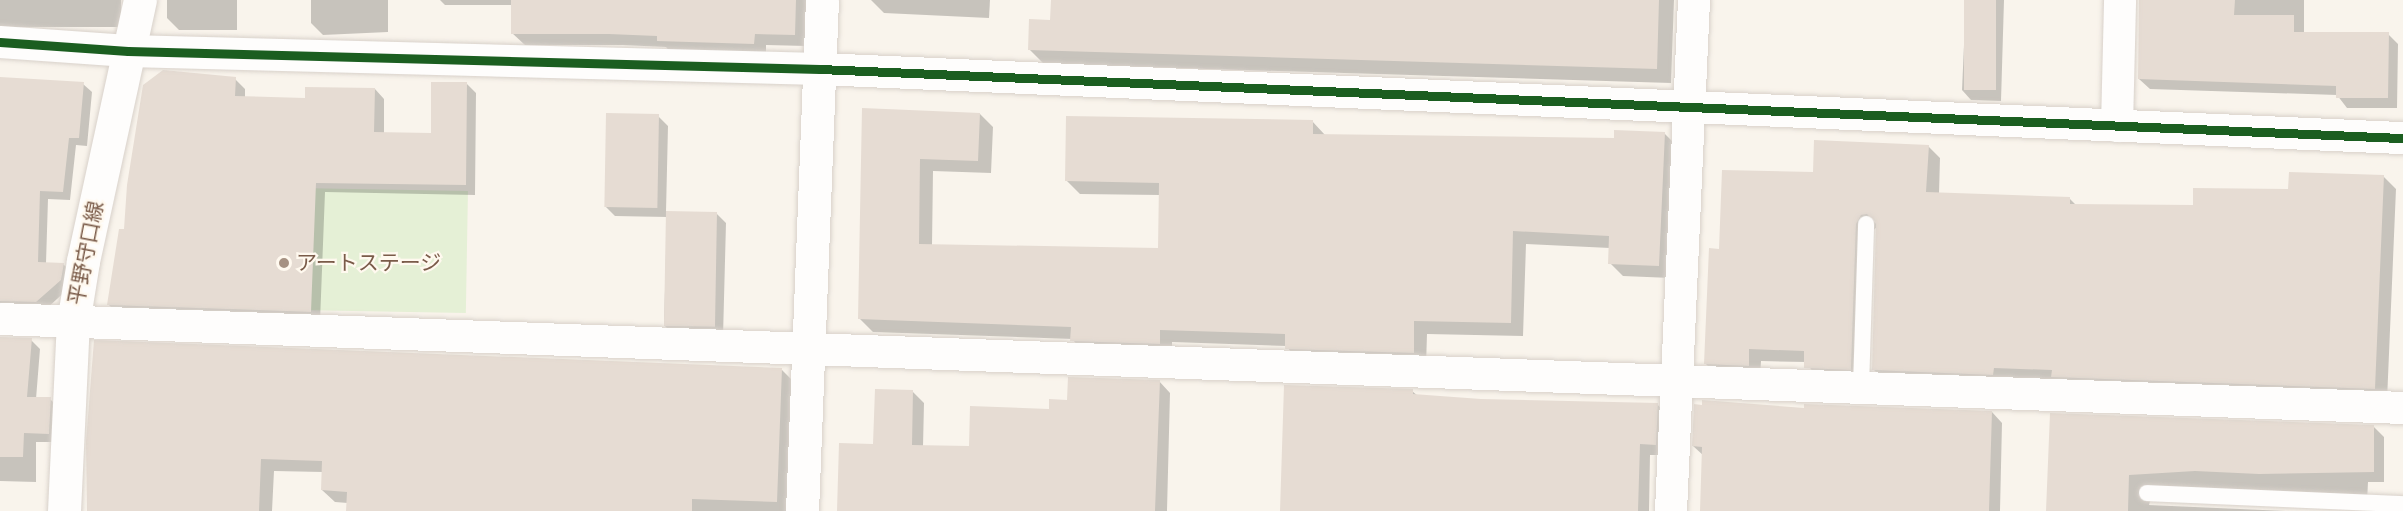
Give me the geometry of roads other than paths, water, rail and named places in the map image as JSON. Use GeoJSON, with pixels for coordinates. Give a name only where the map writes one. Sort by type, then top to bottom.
{"type":"FeatureCollection","features":[{"type":"Feature","properties":{"kind":"main road","name":"平野守口線"},"geometry":{"type":"LineString","coordinates":[[64,511],[73,323],[140,0]]}},
{"type":"Feature","properties":{"kind":"main road"},"geometry":{"type":"LineString","coordinates":[[802,511],[822,0]]}},
{"type":"Feature","properties":{"kind":"street"},"geometry":{"type":"LineString","coordinates":[[1671,511],[1679,380],[1694,0]]}},
{"type":"Feature","properties":{"kind":"street"},"geometry":{"type":"LineString","coordinates":[[2117,126],[2120,0]]}},
{"type":"Feature","properties":{"kind":"street"},"geometry":{"type":"LineString","coordinates":[[0,42],[128,51],[820,69],[1690,109],[2403,138]]}},
{"type":"Feature","properties":{"kind":"street"},"geometry":{"type":"LineString","coordinates":[[0,319],[808,346],[2403,408]]}},
{"type":"Feature","properties":{"kind":"lane"},"geometry":{"type":"LineString","coordinates":[[1861,387],[1866,224]]}},
{"type":"Feature","properties":{"kind":"lane"},"geometry":{"type":"LineString","coordinates":[[2147,493],[2403,504]]}},
{"type":"Feature","properties":{"kind":"place","name":"アートステージ"},"geometry":{"type":"Point","coordinates":[284,263]}}]}
